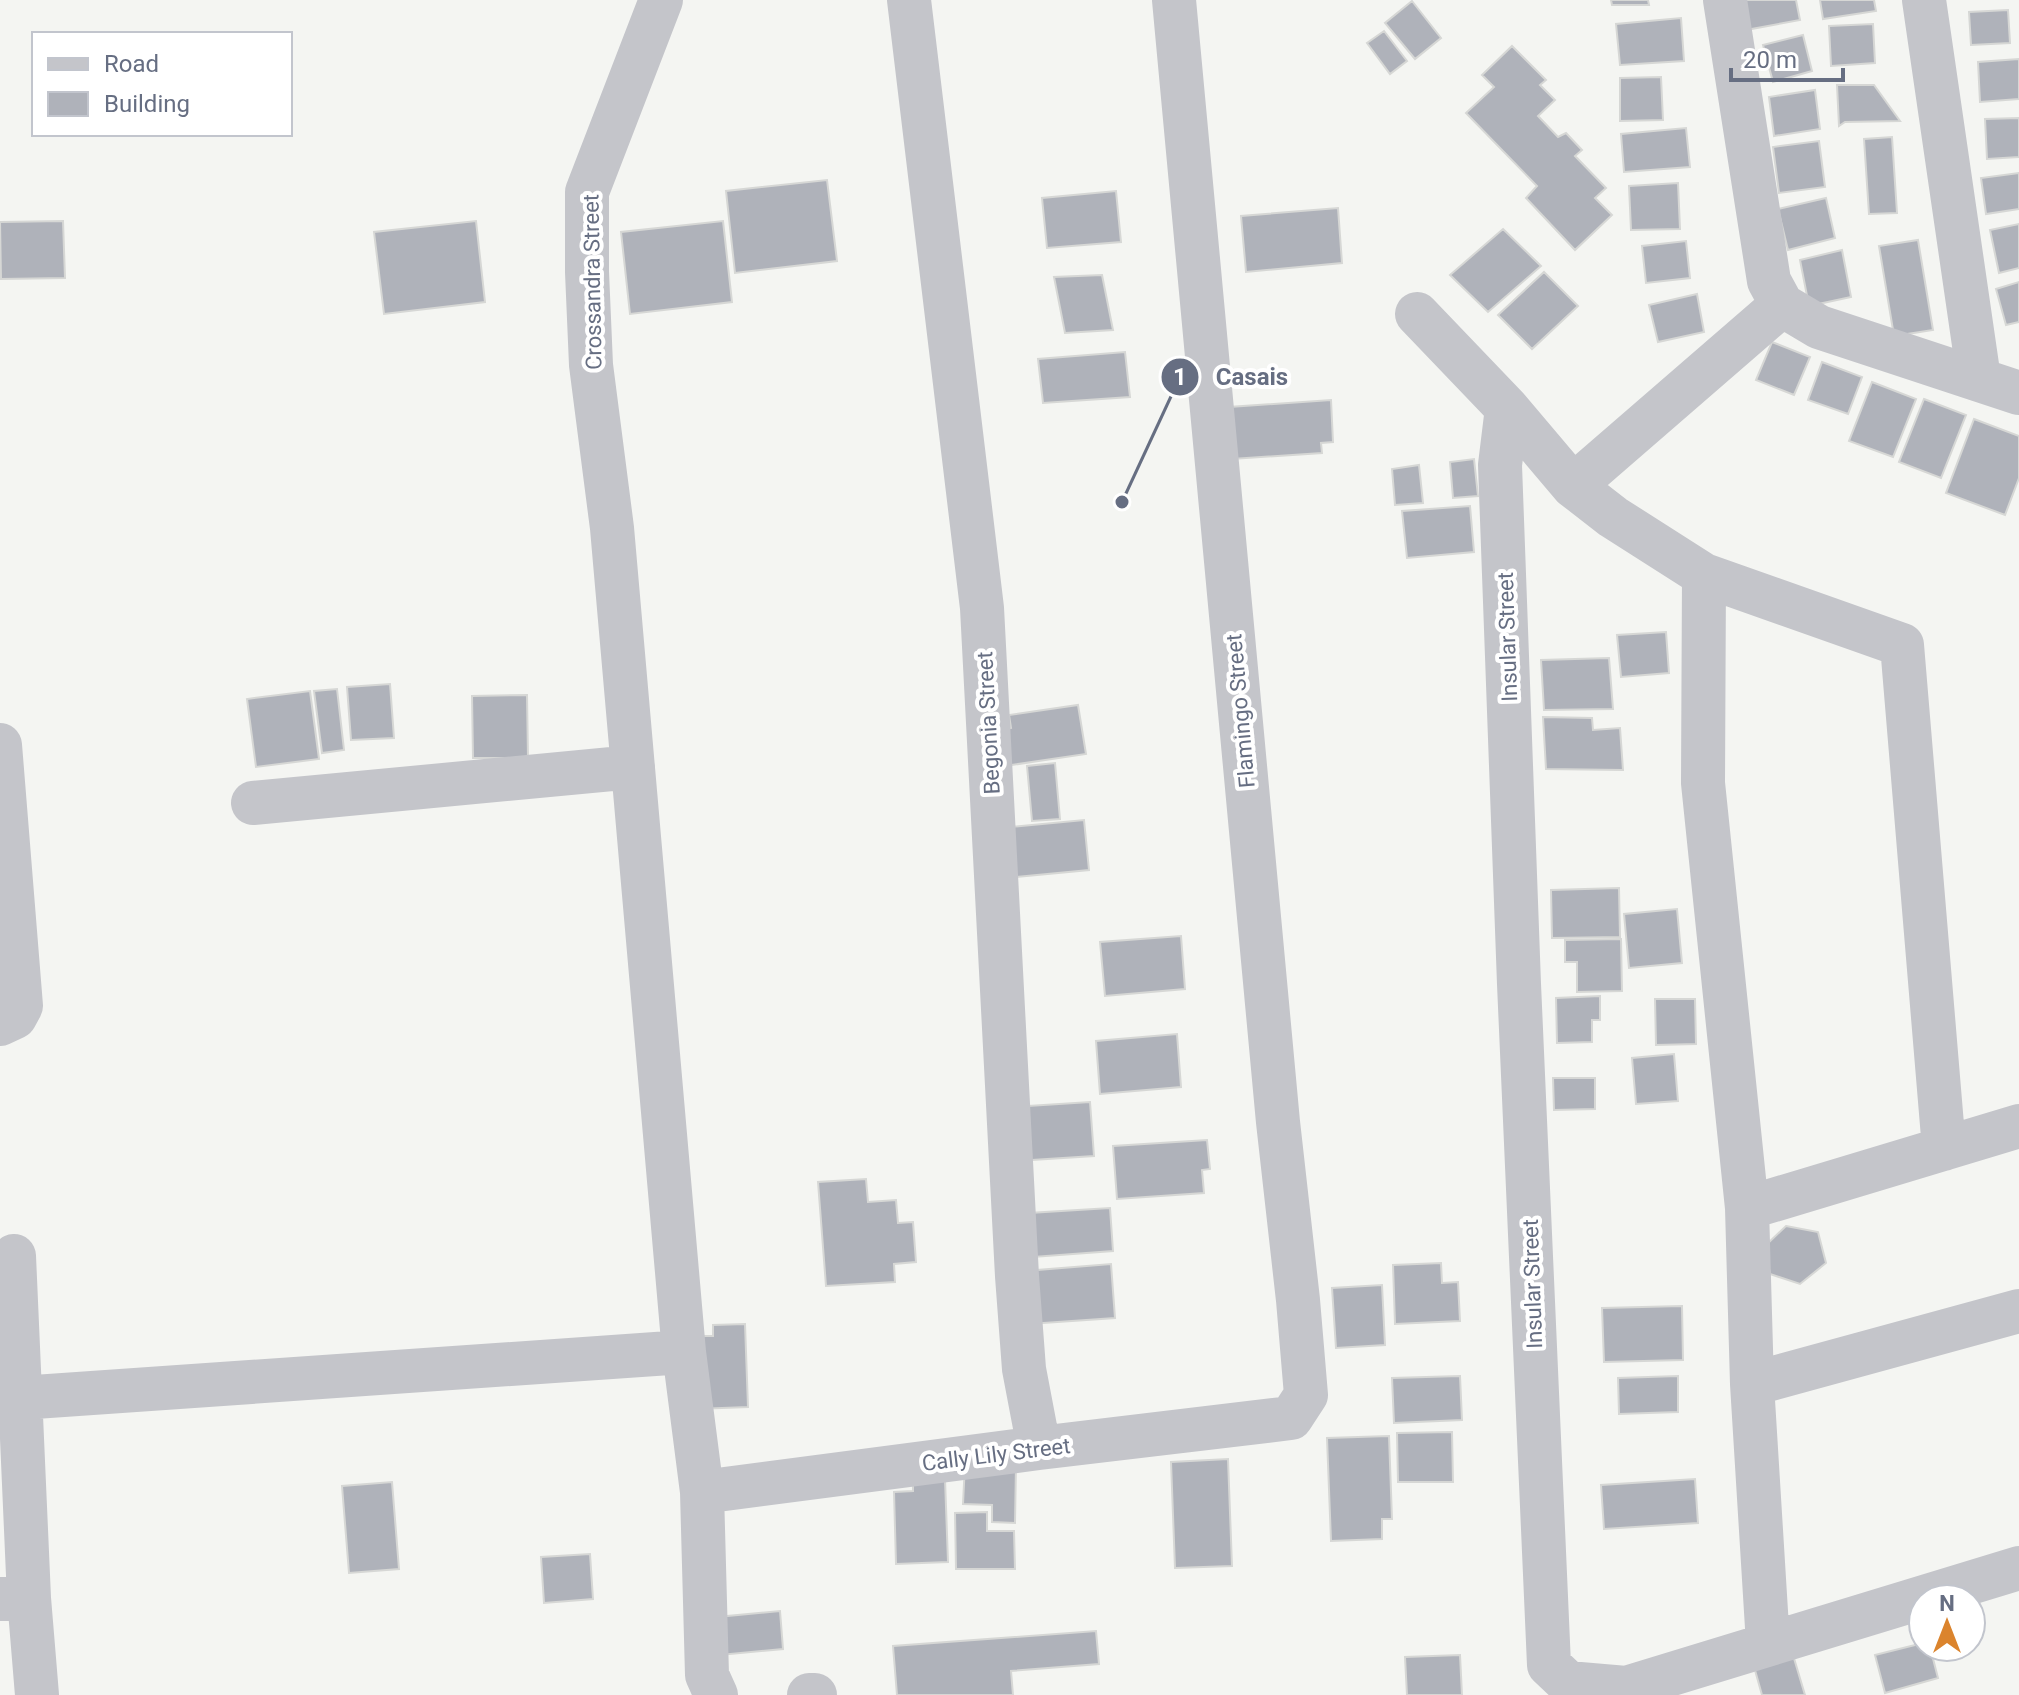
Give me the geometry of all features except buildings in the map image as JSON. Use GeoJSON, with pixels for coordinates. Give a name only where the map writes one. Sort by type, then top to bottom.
{"type":"FeatureCollection","features":[{"type":"Feature","properties":{"kind":"street","name":"Crossandra Street"},"geometry":{"type":"LineString","coordinates":[[661,0],[587,192],[587,272],[591,365],[612,528],[684,1352],[702,1492],[707,1675],[716,1695]]}},
{"type":"Feature","properties":{"kind":"street","name":"Begonia Street"},"geometry":{"type":"LineString","coordinates":[[909,0],[982,608],[1018,1291],[1024,1369],[1039,1448]]}},
{"type":"Feature","properties":{"kind":"street","name":"Flamingo Street"},"geometry":{"type":"LineString","coordinates":[[1174,0],[1306,1395],[1291,1418]]}},
{"type":"Feature","properties":{"kind":"street"},"geometry":{"type":"LineString","coordinates":[[1725,0],[1769,281],[1782,305],[1819,327],[2019,393]]}},
{"type":"Feature","properties":{"kind":"street"},"geometry":{"type":"LineString","coordinates":[[1924,0],[1979,379]]}},
{"type":"Feature","properties":{"kind":"street"},"geometry":{"type":"LineString","coordinates":[[1573,486],[1782,305]]}},
{"type":"Feature","properties":{"kind":"street"},"geometry":{"type":"LineString","coordinates":[[1417,314],[1507,408],[1573,486],[1613,517],[1704,575],[1902,645],[1944,1149]]}},
{"type":"Feature","properties":{"kind":"street","name":"Insular Street"},"geometry":{"type":"LineString","coordinates":[[1507,408],[1500,465],[1549,1665],[1568,1683],[1626,1688],[2019,1568]]}},
{"type":"Feature","properties":{"kind":"street"},"geometry":{"type":"LineString","coordinates":[[1704,575],[1703,783],[1747,1208],[1752,1384],[1768,1644]]}},
{"type":"Feature","properties":{"kind":"street"},"geometry":{"type":"LineString","coordinates":[[0,745],[21,1006],[15,1017],[0,1024]]}},
{"type":"Feature","properties":{"kind":"street"},"geometry":{"type":"LineString","coordinates":[[253,803],[633,767]]}},
{"type":"Feature","properties":{"kind":"street"},"geometry":{"type":"LineString","coordinates":[[1747,1208],[2019,1126]]}},
{"type":"Feature","properties":{"kind":"street"},"geometry":{"type":"LineString","coordinates":[[14,1256],[20,1398],[14,1598],[37,1695]]}},
{"type":"Feature","properties":{"kind":"street"},"geometry":{"type":"LineString","coordinates":[[1752,1384],[2019,1311]]}},
{"type":"Feature","properties":{"kind":"street"},"geometry":{"type":"LineString","coordinates":[[20,1398],[684,1352]]}},
{"type":"Feature","properties":{"kind":"street","name":"Cally Lily Street"},"geometry":{"type":"LineString","coordinates":[[702,1492],[1291,1418]]}},
{"type":"Feature","properties":{"kind":"place","name":"Casais"},"geometry":{"type":"Point","coordinates":[1122,502]}}]}
